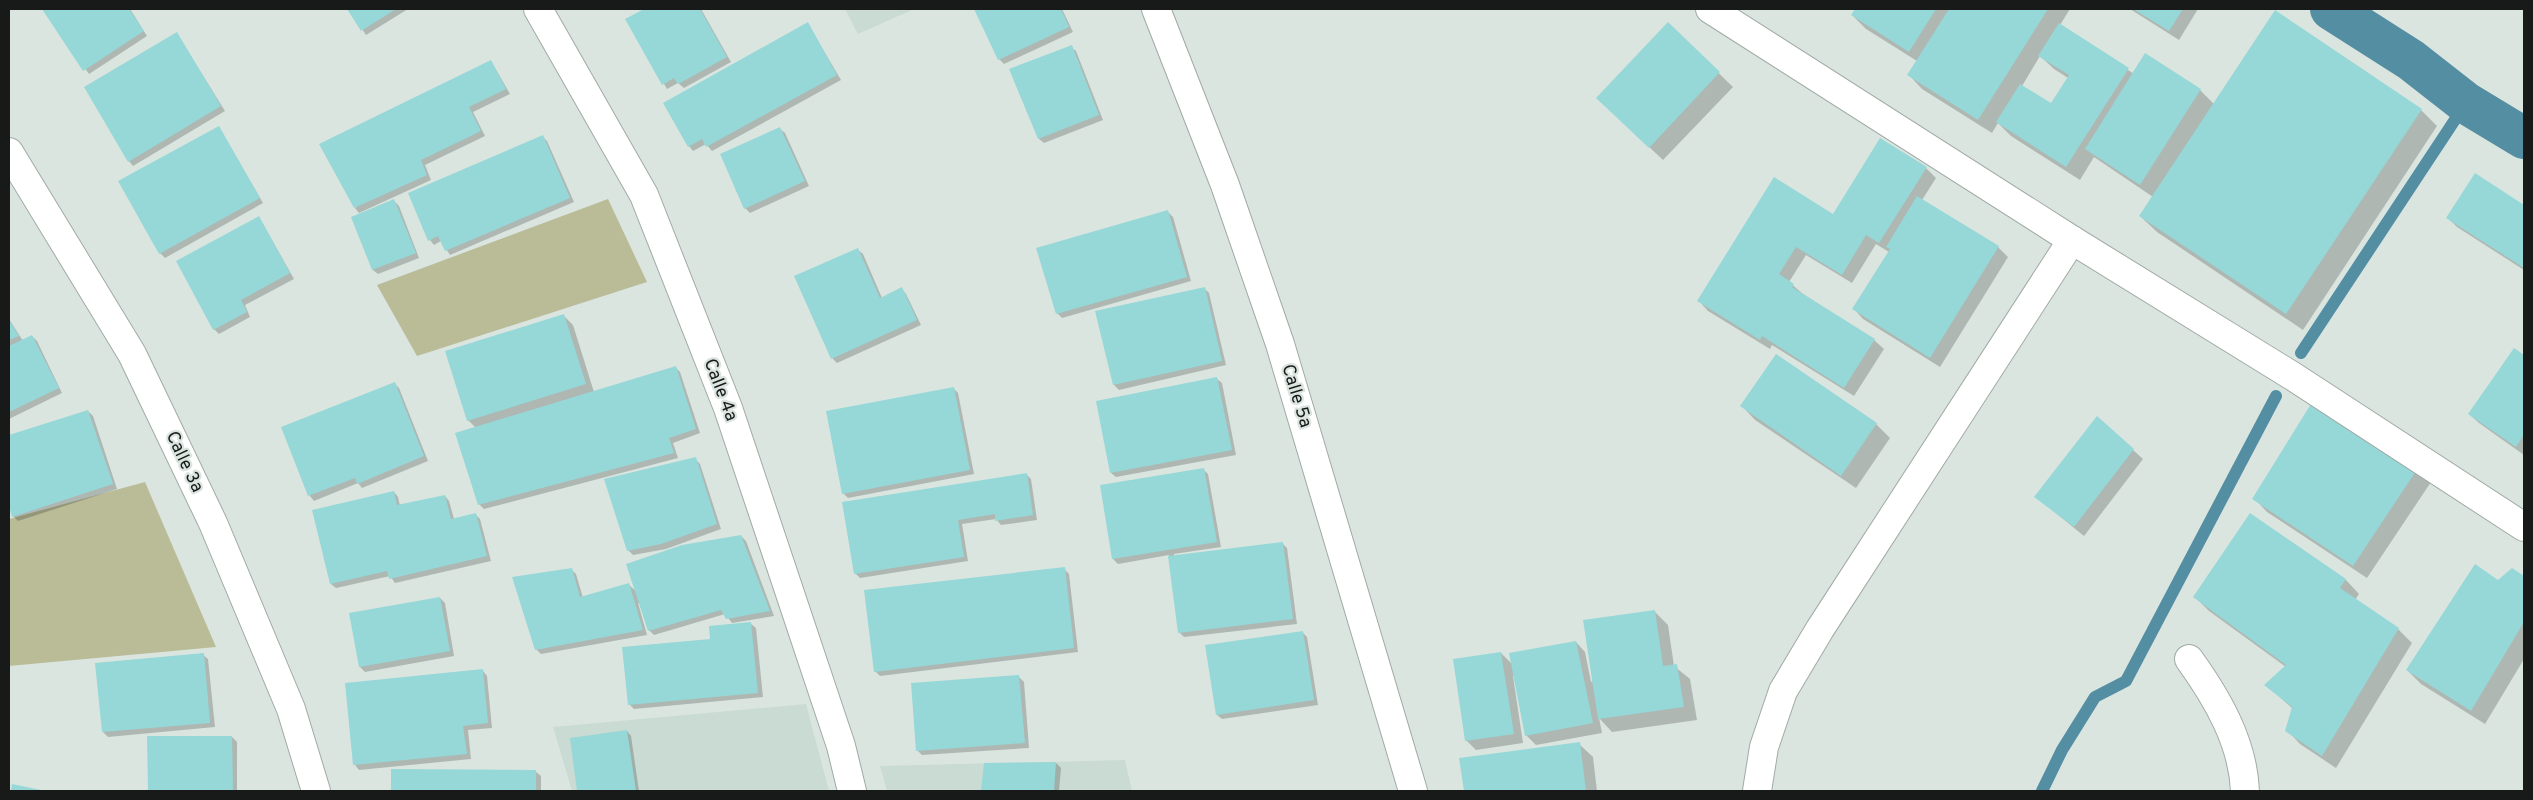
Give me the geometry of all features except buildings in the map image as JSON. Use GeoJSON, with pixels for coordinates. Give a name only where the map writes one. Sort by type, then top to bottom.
{"type":"FeatureCollection","features":[{"type":"Feature","properties":{"kind":"street","name":"Calle 4a"},"geometry":{"type":"LineString","coordinates":[[538,9],[644,195],[728,408],[841,746],[852,791]]}},
{"type":"Feature","properties":{"kind":"street","name":"Calle 5a"},"geometry":{"type":"LineString","coordinates":[[1156,9],[1225,185],[1280,344],[1413,791]]}},
{"type":"Feature","properties":{"kind":"street"},"geometry":{"type":"LineString","coordinates":[[1710,9],[2072,240],[2294,376],[2524,527]]}},
{"type":"Feature","properties":{"kind":"street","name":"Calle 3a"},"geometry":{"type":"LineString","coordinates":[[9,152],[132,354],[213,523],[290,709],[316,791]]}},
{"type":"Feature","properties":{"kind":"street"},"geometry":{"type":"LineString","coordinates":[[1757,791],[1764,747],[1783,692],[1820,629],[2072,240]]}},
{"type":"Feature","properties":{"kind":"street"},"geometry":{"type":"LineString","coordinates":[[2189,659],[2212,692],[2234,736],[2244,773],[2245,791]]}},
{"type":"Feature","properties":{"kind":"shaded area"},"geometry":{"type":"Polygon","coordinates":[[[845,9],[914,9],[858,34],[845,9]]]}},
{"type":"Feature","properties":{"kind":"shaded area"},"geometry":{"type":"Polygon","coordinates":[[[806,704],[829,791],[572,791],[553,727],[806,704]]]}},
{"type":"Feature","properties":{"kind":"shaded area"},"geometry":{"type":"Polygon","coordinates":[[[1125,760],[1132,791],[887,791],[880,766],[1125,760]]]}},
{"type":"Feature","properties":{"kind":"green space"},"geometry":{"type":"Polygon","coordinates":[[[608,199],[647,282],[417,356],[377,285],[608,199]]]}},
{"type":"Feature","properties":{"kind":"green space"},"geometry":{"type":"Polygon","coordinates":[[[145,482],[216,647],[9,666],[9,519],[145,482]]]}},
{"type":"Feature","properties":{"kind":"waterway"},"geometry":{"type":"LineString","coordinates":[[2331,9],[2411,60],[2466,103],[2524,138]]}},
{"type":"Feature","properties":{"kind":"waterway"},"geometry":{"type":"LineString","coordinates":[[2301,353],[2466,103]]}},
{"type":"Feature","properties":{"kind":"waterway"},"geometry":{"type":"LineString","coordinates":[[2042,791],[2062,750],[2095,697],[2126,681],[2276,396]]}}]}
